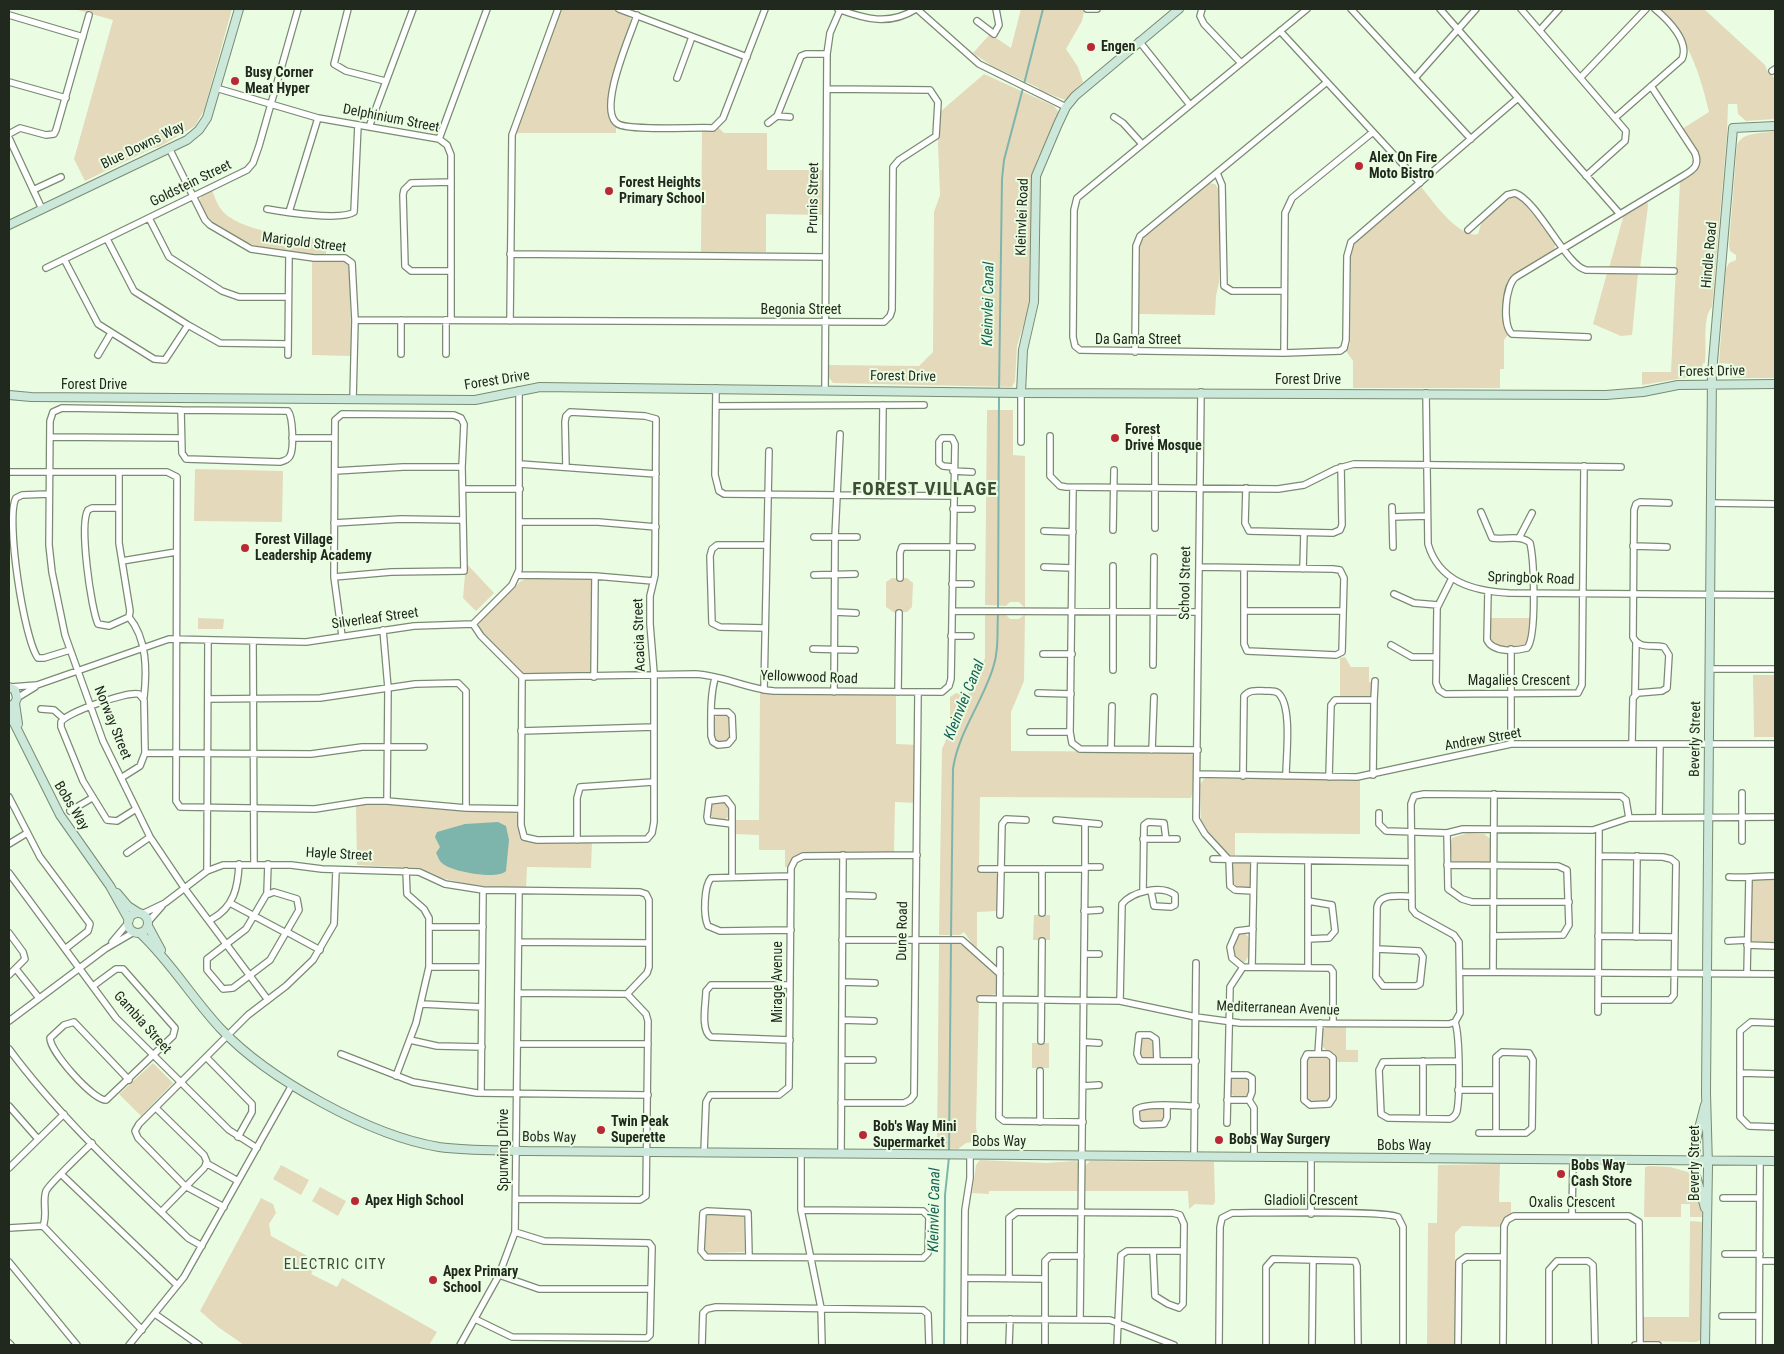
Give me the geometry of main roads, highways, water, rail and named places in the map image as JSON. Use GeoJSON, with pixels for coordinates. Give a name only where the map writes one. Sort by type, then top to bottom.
{"type":"FeatureCollection","features":[{"type":"Feature","properties":{"kind":"water"},"geometry":{"type":"Polygon","coordinates":[[[498,822],[506,826],[509,840],[506,871],[494,875],[474,874],[447,866],[440,861],[436,853],[440,847],[435,837],[437,832],[465,824],[498,822]]]}},
{"type":"Feature","properties":{"kind":"waterway","name":"Kleinvlei Canal"},"geometry":{"type":"LineString","coordinates":[[1024,84],[1043,9]]}},
{"type":"Feature","properties":{"kind":"waterway","name":"Kleinvlei Canal"},"geometry":{"type":"LineString","coordinates":[[999,391],[1002,179],[1004,160],[1023,88]]}},
{"type":"Feature","properties":{"kind":"waterway","name":"Kleinvlei Canal"},"geometry":{"type":"LineString","coordinates":[[998,609],[999,396]]}},
{"type":"Feature","properties":{"kind":"waterway","name":"Kleinvlei Canal"},"geometry":{"type":"LineString","coordinates":[[951,937],[953,769],[965,730],[993,668],[997,648],[998,613]]}},
{"type":"Feature","properties":{"kind":"waterway","name":"Kleinvlei Canal"},"geometry":{"type":"LineString","coordinates":[[949,1152],[951,942]]}},
{"type":"Feature","properties":{"kind":"waterway","name":"Kleinvlei Canal"},"geometry":{"type":"LineString","coordinates":[[944,1345],[945,1195],[949,1157]]}},
{"type":"Feature","properties":{"kind":"place","name":"Engen"},"geometry":{"type":"Point","coordinates":[1091,47]}},
{"type":"Feature","properties":{"kind":"place","name":"Busy Corner Meat Hyper"},"geometry":{"type":"Point","coordinates":[235,81]}},
{"type":"Feature","properties":{"kind":"place","name":"Alex On Fire Moto Bistro"},"geometry":{"type":"Point","coordinates":[1359,166]}},
{"type":"Feature","properties":{"kind":"place","name":"Forest Heights Primary School"},"geometry":{"type":"Point","coordinates":[609,191]}},
{"type":"Feature","properties":{"kind":"place","name":"Forest Drive Mosque"},"geometry":{"type":"Point","coordinates":[1115,438]}},
{"type":"Feature","properties":{"kind":"place","name":"Forest Village Leadership Academy"},"geometry":{"type":"Point","coordinates":[245,548]}},
{"type":"Feature","properties":{"kind":"place","name":"Twin Peak Superette"},"geometry":{"type":"Point","coordinates":[601,1130]}},
{"type":"Feature","properties":{"kind":"place","name":"Bob's Way Mini Supermarket"},"geometry":{"type":"Point","coordinates":[863,1135]}},
{"type":"Feature","properties":{"kind":"place","name":"Bobs Way Surgery"},"geometry":{"type":"Point","coordinates":[1219,1140]}},
{"type":"Feature","properties":{"kind":"place","name":"Bobs Way Cash Store"},"geometry":{"type":"Point","coordinates":[1561,1174]}},
{"type":"Feature","properties":{"kind":"place","name":"Apex High School"},"geometry":{"type":"Point","coordinates":[355,1201]}},
{"type":"Feature","properties":{"kind":"place","name":"Apex Primary School"},"geometry":{"type":"Point","coordinates":[433,1280]}},
{"type":"Feature","properties":{"kind":"district","name":"FOREST VILLAGE"},"geometry":{"type":"Point","coordinates":[925,490]}},
{"type":"Feature","properties":{"kind":"district","name":"ELECTRIC CITY"},"geometry":{"type":"Point","coordinates":[335,1265]}}]}
